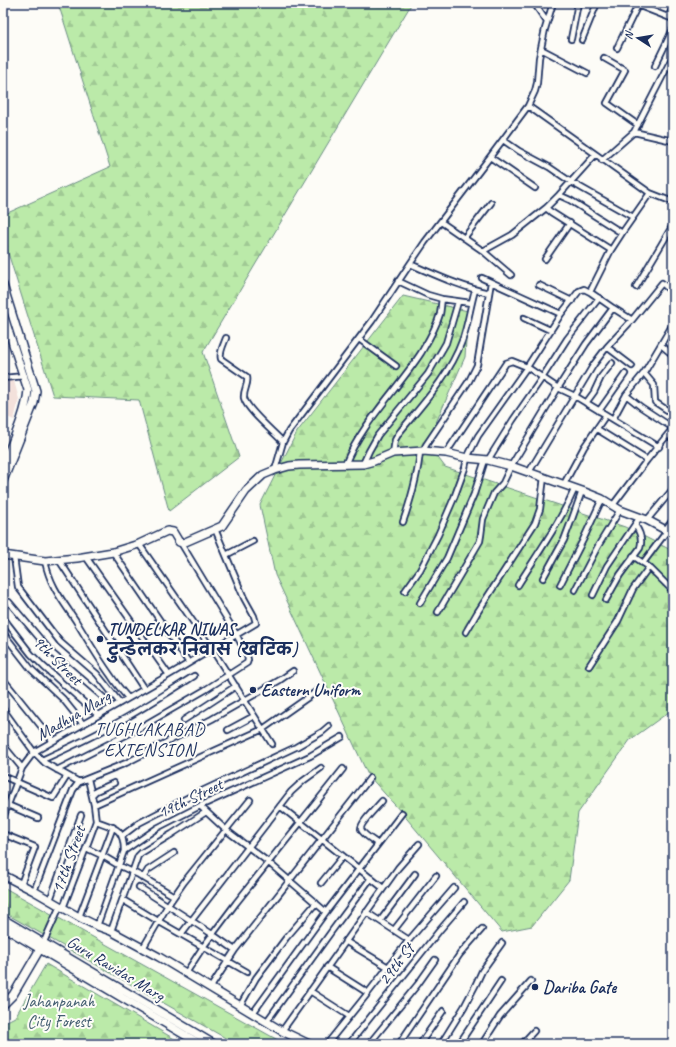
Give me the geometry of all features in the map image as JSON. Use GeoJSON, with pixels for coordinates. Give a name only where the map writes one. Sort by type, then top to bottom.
{"type":"FeatureCollection","features":[{"type":"Feature","properties":{"kind":"street"},"geometry":{"type":"LineString","coordinates":[[534,3],[547,22]]}},
{"type":"Feature","properties":{"kind":"street"},"geometry":{"type":"LineString","coordinates":[[275,470],[283,442],[289,431],[372,321],[410,264],[528,106],[536,91],[538,83],[539,58],[553,3]]}},
{"type":"Feature","properties":{"kind":"street"},"geometry":{"type":"LineString","coordinates":[[571,39],[578,3]]}},
{"type":"Feature","properties":{"kind":"street"},"geometry":{"type":"LineString","coordinates":[[582,40],[597,3]]}},
{"type":"Feature","properties":{"kind":"street"},"geometry":{"type":"LineString","coordinates":[[632,3],[673,19]]}},
{"type":"Feature","properties":{"kind":"street"},"geometry":{"type":"LineString","coordinates":[[648,9],[652,3]]}},
{"type":"Feature","properties":{"kind":"street"},"geometry":{"type":"LineString","coordinates":[[617,48],[638,6]]}},
{"type":"Feature","properties":{"kind":"street"},"geometry":{"type":"LineString","coordinates":[[668,17],[673,8]]}},
{"type":"Feature","properties":{"kind":"street"},"geometry":{"type":"LineString","coordinates":[[655,66],[673,30]]}},
{"type":"Feature","properties":{"kind":"street"},"geometry":{"type":"LineString","coordinates":[[541,49],[587,73]]}},
{"type":"Feature","properties":{"kind":"street"},"geometry":{"type":"LineString","coordinates":[[602,160],[634,132],[673,56]]}},
{"type":"Feature","properties":{"kind":"street"},"geometry":{"type":"LineString","coordinates":[[604,58],[625,70],[607,103],[638,125]]}},
{"type":"Feature","properties":{"kind":"street"},"geometry":{"type":"LineString","coordinates":[[528,106],[650,193],[673,202]]}},
{"type":"Feature","properties":{"kind":"street"},"geometry":{"type":"LineString","coordinates":[[634,132],[673,141]]}},
{"type":"Feature","properties":{"kind":"street"},"geometry":{"type":"LineString","coordinates":[[503,140],[571,182],[633,217]]}},
{"type":"Feature","properties":{"kind":"street"},"geometry":{"type":"LineString","coordinates":[[483,251],[512,235],[546,208],[595,155]]}},
{"type":"Feature","properties":{"kind":"street"},"geometry":{"type":"LineString","coordinates":[[490,157],[535,188]]}},
{"type":"Feature","properties":{"kind":"street"},"geometry":{"type":"LineString","coordinates":[[590,292],[611,250],[650,193]]}},
{"type":"Feature","properties":{"kind":"street"},"geometry":{"type":"LineString","coordinates":[[559,195],[570,200],[622,233]]}},
{"type":"Feature","properties":{"kind":"street"},"geometry":{"type":"LineString","coordinates":[[464,238],[491,203]]}},
{"type":"Feature","properties":{"kind":"street"},"geometry":{"type":"LineString","coordinates":[[546,208],[611,250]]}},
{"type":"Feature","properties":{"kind":"street"},"geometry":{"type":"LineString","coordinates":[[441,222],[483,251],[512,275]]}},
{"type":"Feature","properties":{"kind":"street"},"geometry":{"type":"LineString","coordinates":[[545,259],[570,223]]}},
{"type":"Feature","properties":{"kind":"street"},"geometry":{"type":"LineString","coordinates":[[636,287],[673,225]]}},
{"type":"Feature","properties":{"kind":"street"},"geometry":{"type":"LineString","coordinates":[[410,264],[448,281],[489,293]]}},
{"type":"Feature","properties":{"kind":"street"},"geometry":{"type":"LineString","coordinates":[[482,278],[561,314]]}},
{"type":"Feature","properties":{"kind":"street"},"geometry":{"type":"LineString","coordinates":[[398,281],[428,295],[458,302],[471,303]]}},
{"type":"Feature","properties":{"kind":"street"},"geometry":{"type":"LineString","coordinates":[[403,522],[415,487],[422,451],[474,373],[479,353],[491,282]]}},
{"type":"Feature","properties":{"kind":"street"},"geometry":{"type":"LineString","coordinates":[[529,472],[594,364],[607,347],[632,320],[662,283],[673,293]]}},
{"type":"Feature","properties":{"kind":"street"},"geometry":{"type":"LineString","coordinates":[[3,285],[27,376],[28,390],[27,401],[3,465]]}},
{"type":"Feature","properties":{"kind":"street"},"geometry":{"type":"LineString","coordinates":[[539,285],[572,301]]}},
{"type":"Feature","properties":{"kind":"street"},"geometry":{"type":"LineString","coordinates":[[405,591],[420,570],[438,535],[457,490],[467,458],[478,436],[527,367],[561,314],[579,291],[584,289],[590,292],[632,320]]}},
{"type":"Feature","properties":{"kind":"street"},"geometry":{"type":"LineString","coordinates":[[393,453],[395,440],[399,433],[433,392],[454,361],[462,341],[475,290]]}},
{"type":"Feature","properties":{"kind":"street"},"geometry":{"type":"LineString","coordinates":[[420,603],[447,558],[474,494],[486,460],[567,339],[599,298]]}},
{"type":"Feature","properties":{"kind":"street"},"geometry":{"type":"LineString","coordinates":[[345,465],[349,454],[361,433],[405,376],[426,344],[440,315],[442,299]]}},
{"type":"Feature","properties":{"kind":"street"},"geometry":{"type":"LineString","coordinates":[[363,464],[368,451],[378,435],[428,374],[446,343],[458,302]]}},
{"type":"Feature","properties":{"kind":"street"},"geometry":{"type":"LineString","coordinates":[[438,612],[480,540],[482,535],[483,519],[494,493],[506,479],[511,466],[586,344],[613,308]]}},
{"type":"Feature","properties":{"kind":"street"},"geometry":{"type":"LineString","coordinates":[[3,314],[27,376],[36,391],[34,403],[3,481]]}},
{"type":"Feature","properties":{"kind":"street"},"geometry":{"type":"LineString","coordinates":[[524,318],[550,330]]}},
{"type":"Feature","properties":{"kind":"street"},"geometry":{"type":"LineString","coordinates":[[613,419],[626,395],[644,373],[673,324]]}},
{"type":"Feature","properties":{"kind":"street"},"geometry":{"type":"LineString","coordinates":[[226,338],[220,353],[220,359],[247,377],[248,380],[244,393],[245,401],[260,420],[283,442]]}},
{"type":"Feature","properties":{"kind":"street"},"geometry":{"type":"LineString","coordinates":[[358,338],[396,366]]}},
{"type":"Feature","properties":{"kind":"street"},"geometry":{"type":"LineString","coordinates":[[661,345],[673,355]]}},
{"type":"Feature","properties":{"kind":"street"},"geometry":{"type":"LineString","coordinates":[[607,347],[632,366]]}},
{"type":"Feature","properties":{"kind":"street"},"geometry":{"type":"LineString","coordinates":[[446,453],[506,363],[512,361],[527,367],[558,388],[599,410],[659,447]]}},
{"type":"Feature","properties":{"kind":"street"},"geometry":{"type":"LineString","coordinates":[[586,403],[594,392],[601,377],[612,363]]}},
{"type":"Feature","properties":{"kind":"street"},"geometry":{"type":"LineString","coordinates":[[644,373],[654,385],[656,402],[673,414]]}},
{"type":"Feature","properties":{"kind":"street"},"geometry":{"type":"LineString","coordinates":[[599,410],[625,374]]}},
{"type":"Feature","properties":{"kind":"street"},"geometry":{"type":"LineString","coordinates":[[3,378],[27,376]]}},
{"type":"Feature","properties":{"kind":"street"},"geometry":{"type":"LineString","coordinates":[[613,506],[673,428],[641,407],[626,395]]}},
{"type":"Feature","properties":{"kind":"street"},"geometry":{"type":"LineString","coordinates":[[564,484],[584,447],[606,415]]}},
{"type":"Feature","properties":{"kind":"street"},"geometry":{"type":"LineString","coordinates":[[597,429],[647,460]]}},
{"type":"Feature","properties":{"kind":"street"},"geometry":{"type":"LineString","coordinates":[[668,435],[673,439]]}},
{"type":"Feature","properties":{"kind":"street"},"geometry":{"type":"LineString","coordinates":[[180,543],[222,526],[246,491],[263,475],[275,470],[288,466],[363,464],[393,453],[422,451],[446,453],[511,466],[602,499],[620,510],[643,519],[668,532]]}},
{"type":"Feature","properties":{"kind":"street"},"geometry":{"type":"LineString","coordinates":[[466,632],[535,523],[540,509],[544,477]]}},
{"type":"Feature","properties":{"kind":"street"},"geometry":{"type":"LineString","coordinates":[[518,585],[569,502],[574,488]]}},
{"type":"Feature","properties":{"kind":"street"},"geometry":{"type":"LineString","coordinates":[[593,595],[608,566],[635,525],[673,489]]}},
{"type":"Feature","properties":{"kind":"street"},"geometry":{"type":"LineString","coordinates":[[543,578],[564,540],[582,491]]}},
{"type":"Feature","properties":{"kind":"street"},"geometry":{"type":"LineString","coordinates":[[560,585],[602,499]]}},
{"type":"Feature","properties":{"kind":"street"},"geometry":{"type":"LineString","coordinates":[[575,590],[598,546],[620,510]]}},
{"type":"Feature","properties":{"kind":"street"},"geometry":{"type":"LineString","coordinates":[[643,563],[668,532],[673,520]]}},
{"type":"Feature","properties":{"kind":"street"},"geometry":{"type":"LineString","coordinates":[[606,600],[620,575],[640,548],[642,540],[635,525]]}},
{"type":"Feature","properties":{"kind":"street"},"geometry":{"type":"LineString","coordinates":[[215,529],[226,555],[252,541]]}},
{"type":"Feature","properties":{"kind":"street"},"geometry":{"type":"LineString","coordinates":[[3,555],[45,561],[86,557],[113,552],[139,544],[167,531],[173,532],[236,634],[247,655],[247,663],[205,690],[134,731],[57,770]]}},
{"type":"Feature","properties":{"kind":"street"},"geometry":{"type":"LineString","coordinates":[[139,544],[212,649],[272,744]]}},
{"type":"Feature","properties":{"kind":"street"},"geometry":{"type":"LineString","coordinates":[[113,552],[189,663]]}},
{"type":"Feature","properties":{"kind":"street","name":"Madhya Marg"},"geometry":{"type":"LineString","coordinates":[[3,818],[6,804],[22,768],[34,752],[120,702],[169,676],[256,623],[226,555]]}},
{"type":"Feature","properties":{"kind":"street"},"geometry":{"type":"LineString","coordinates":[[634,556],[649,567],[673,591]]}},
{"type":"Feature","properties":{"kind":"street"},"geometry":{"type":"LineString","coordinates":[[14,557],[18,587],[60,642],[97,674],[120,702]]}},
{"type":"Feature","properties":{"kind":"street"},"geometry":{"type":"LineString","coordinates":[[86,557],[169,676]]}},
{"type":"Feature","properties":{"kind":"street"},"geometry":{"type":"LineString","coordinates":[[59,560],[144,689]]}},
{"type":"Feature","properties":{"kind":"street"},"geometry":{"type":"LineString","coordinates":[[45,561],[47,572],[58,596],[76,621],[111,677],[128,698]]}},
{"type":"Feature","properties":{"kind":"street"},"geometry":{"type":"LineString","coordinates":[[589,666],[618,621],[633,589],[649,567]]}},
{"type":"Feature","properties":{"kind":"street"},"geometry":{"type":"LineString","coordinates":[[10,602],[53,654],[104,698],[111,708]]}},
{"type":"Feature","properties":{"kind":"street","name":"9th Street"},"geometry":{"type":"LineString","coordinates":[[4,619],[31,654],[98,715]]}},
{"type":"Feature","properties":{"kind":"street"},"geometry":{"type":"LineString","coordinates":[[3,633],[31,669],[63,699],[83,724]]}},
{"type":"Feature","properties":{"kind":"street"},"geometry":{"type":"LineString","coordinates":[[34,891],[73,790],[79,782],[126,764],[161,746],[212,719],[293,671]]}},
{"type":"Feature","properties":{"kind":"street"},"geometry":{"type":"LineString","coordinates":[[42,760],[80,743],[113,725],[151,704],[194,676]]}},
{"type":"Feature","properties":{"kind":"street"},"geometry":{"type":"LineString","coordinates":[[3,679],[53,741]]}},
{"type":"Feature","properties":{"kind":"street"},"geometry":{"type":"LineString","coordinates":[[184,720],[236,686]]}},
{"type":"Feature","properties":{"kind":"street"},"geometry":{"type":"LineString","coordinates":[[94,805],[263,729],[317,690]]}},
{"type":"Feature","properties":{"kind":"street"},"geometry":{"type":"LineString","coordinates":[[3,709],[34,752],[45,763],[79,782]]}},
{"type":"Feature","properties":{"kind":"street"},"geometry":{"type":"LineString","coordinates":[[228,730],[254,716]]}},
{"type":"Feature","properties":{"kind":"street"},"geometry":{"type":"LineString","coordinates":[[122,836],[139,823],[189,797],[296,748],[329,726]]}},
{"type":"Feature","properties":{"kind":"street","name":"19th Street"},"geometry":{"type":"LineString","coordinates":[[124,851],[157,828],[200,806],[310,756],[342,737]]}},
{"type":"Feature","properties":{"kind":"street"},"geometry":{"type":"LineString","coordinates":[[3,745],[22,768]]}},
{"type":"Feature","properties":{"kind":"street"},"geometry":{"type":"LineString","coordinates":[[181,934],[291,792],[321,768]]}},
{"type":"Feature","properties":{"kind":"street"},"geometry":{"type":"LineString","coordinates":[[186,973],[212,934],[343,769]]}},
{"type":"Feature","properties":{"kind":"street"},"geometry":{"type":"LineString","coordinates":[[3,776],[53,798],[67,776]]}},
{"type":"Feature","properties":{"kind":"street"},"geometry":{"type":"LineString","coordinates":[[211,988],[235,950],[370,778]]}},
{"type":"Feature","properties":{"kind":"street","name":"17th Street"},"geometry":{"type":"LineString","coordinates":[[40,949],[61,907],[96,821],[88,779]]}},
{"type":"Feature","properties":{"kind":"street"},"geometry":{"type":"LineString","coordinates":[[92,795],[96,791],[114,783]]}},
{"type":"Feature","properties":{"kind":"street"},"geometry":{"type":"LineString","coordinates":[[143,948],[158,921],[184,882],[250,800]]}},
{"type":"Feature","properties":{"kind":"street"},"geometry":{"type":"LineString","coordinates":[[378,844],[364,834],[361,828],[370,814],[382,801]]}},
{"type":"Feature","properties":{"kind":"street"},"geometry":{"type":"LineString","coordinates":[[6,804],[38,818]]}},
{"type":"Feature","properties":{"kind":"street"},"geometry":{"type":"LineString","coordinates":[[200,806],[226,830],[268,862],[326,912]]}},
{"type":"Feature","properties":{"kind":"street"},"geometry":{"type":"LineString","coordinates":[[280,806],[383,888]]}},
{"type":"Feature","properties":{"kind":"street"},"geometry":{"type":"LineString","coordinates":[[111,931],[138,856],[206,812]]}},
{"type":"Feature","properties":{"kind":"street"},"geometry":{"type":"LineString","coordinates":[[253,1013],[326,912],[402,813]]}},
{"type":"Feature","properties":{"kind":"street"},"geometry":{"type":"LineString","coordinates":[[50,900],[81,815]]}},
{"type":"Feature","properties":{"kind":"street"},"geometry":{"type":"LineString","coordinates":[[96,821],[119,830],[124,843],[124,851],[97,926]]}},
{"type":"Feature","properties":{"kind":"street"},"geometry":{"type":"LineString","coordinates":[[79,917],[114,827]]}},
{"type":"Feature","properties":{"kind":"street"},"geometry":{"type":"LineString","coordinates":[[3,834],[34,847],[21,884]]}},
{"type":"Feature","properties":{"kind":"street"},"geometry":{"type":"LineString","coordinates":[[282,1031],[383,888],[419,844]]}},
{"type":"Feature","properties":{"kind":"street"},"geometry":{"type":"LineString","coordinates":[[86,848],[174,896]]}},
{"type":"Feature","properties":{"kind":"street"},"geometry":{"type":"LineString","coordinates":[[143,878],[148,870],[174,853]]}},
{"type":"Feature","properties":{"kind":"street"},"geometry":{"type":"LineString","coordinates":[[321,883],[343,856]]}},
{"type":"Feature","properties":{"kind":"street"},"geometry":{"type":"LineString","coordinates":[[380,921],[415,874]]}},
{"type":"Feature","properties":{"kind":"street"},"geometry":{"type":"LineString","coordinates":[[3,875],[79,917],[111,931],[143,948],[282,1031],[309,1044]]}},
{"type":"Feature","properties":{"kind":"street"},"geometry":{"type":"LineString","coordinates":[[394,930],[436,876]]}},
{"type":"Feature","properties":{"kind":"street"},"geometry":{"type":"LineString","coordinates":[[267,1021],[371,878]]}},
{"type":"Feature","properties":{"kind":"street"},"geometry":{"type":"LineString","coordinates":[[139,887],[235,950]]}},
{"type":"Feature","properties":{"kind":"street"},"geometry":{"type":"LineString","coordinates":[[327,1044],[409,940],[454,888]]}},
{"type":"Feature","properties":{"kind":"street"},"geometry":{"type":"LineString","coordinates":[[123,900],[247,972]]}},
{"type":"Feature","properties":{"kind":"street","name":"29th St"},"geometry":{"type":"LineString","coordinates":[[349,1044],[464,902]]}},
{"type":"Feature","properties":{"kind":"street"},"geometry":{"type":"LineString","coordinates":[[240,1006],[256,978],[286,938],[316,903]]}},
{"type":"Feature","properties":{"kind":"street"},"geometry":{"type":"LineString","coordinates":[[366,912],[409,940]]}},
{"type":"Feature","properties":{"kind":"street","name":"Guru Ravidas Marg"},"geometry":{"type":"LineString","coordinates":[[3,919],[214,1044]]}},
{"type":"Feature","properties":{"kind":"street","name":"Guru Ravidas Marg"},"geometry":{"type":"LineString","coordinates":[[3,927],[200,1044]]}},
{"type":"Feature","properties":{"kind":"street"},"geometry":{"type":"LineString","coordinates":[[399,1044],[460,954],[482,929]]}},
{"type":"Feature","properties":{"kind":"street"},"geometry":{"type":"LineString","coordinates":[[345,941],[388,967]]}},
{"type":"Feature","properties":{"kind":"street"},"geometry":{"type":"LineString","coordinates":[[441,1044],[464,1007],[482,971],[502,943]]}},
{"type":"Feature","properties":{"kind":"street"},"geometry":{"type":"LineString","coordinates":[[3,1005],[13,995],[40,949]]}},
{"type":"Feature","properties":{"kind":"street"},"geometry":{"type":"LineString","coordinates":[[369,1044],[418,984],[435,960]]}},
{"type":"Feature","properties":{"kind":"street"},"geometry":{"type":"LineString","coordinates":[[327,967],[368,993]]}},
{"type":"Feature","properties":{"kind":"street"},"geometry":{"type":"LineString","coordinates":[[482,1044],[500,1016],[531,980]]}},
{"type":"Feature","properties":{"kind":"street"},"geometry":{"type":"LineString","coordinates":[[459,1044],[501,981]]}},
{"type":"Feature","properties":{"kind":"street"},"geometry":{"type":"LineString","coordinates":[[310,991],[349,1016]]}},
{"type":"Feature","properties":{"kind":"street"},"geometry":{"type":"LineString","coordinates":[[420,1044],[443,1011]]}},
{"type":"Feature","properties":{"kind":"street"},"geometry":{"type":"LineString","coordinates":[[522,1044],[534,1031]]}},
{"type":"Feature","properties":{"kind":"shaded area"},"geometry":{"type":"Polygon","coordinates":[[[3,381],[14,381],[19,399],[14,420],[3,415],[3,381]]]}},
{"type":"Feature","properties":{"kind":"green space"},"geometry":{"type":"Polygon","coordinates":[[[58,3],[412,3],[203,352],[239,457],[169,511],[139,400],[53,396],[3,237],[3,215],[110,167],[58,3]]]}},
{"type":"Feature","properties":{"kind":"green space"},"geometry":{"type":"Polygon","coordinates":[[[403,296],[468,311],[465,357],[427,443],[445,467],[625,527],[673,551],[673,709],[630,740],[578,813],[569,880],[532,926],[502,932],[368,775],[275,575],[260,505],[297,432],[403,296]]]}},
{"type":"Feature","properties":{"kind":"green space"},"geometry":{"type":"Polygon","coordinates":[[[3,887],[285,1044],[236,1044],[3,912],[3,887]]]}},
{"type":"Feature","properties":{"kind":"green space","name":"Jahanpanah City Forest"},"geometry":{"type":"Polygon","coordinates":[[[46,964],[183,1044],[3,1044],[3,1023],[15,1017],[46,964]]]}},
{"type":"Feature","properties":{"kind":"place","name":"TUNDELKAR NIWAS टुन्डेलकर निवास (खटिक)"},"geometry":{"type":"Point","coordinates":[100,639]}},
{"type":"Feature","properties":{"kind":"place","name":"Eastern Uniform"},"geometry":{"type":"Point","coordinates":[253,690]}},
{"type":"Feature","properties":{"kind":"place","name":"Dariba Gate"},"geometry":{"type":"Point","coordinates":[535,987]}},
{"type":"Feature","properties":{"kind":"district","name":"TUGHLAKABAD EXTENSION"},"geometry":{"type":"Point","coordinates":[150,739]}}]}
